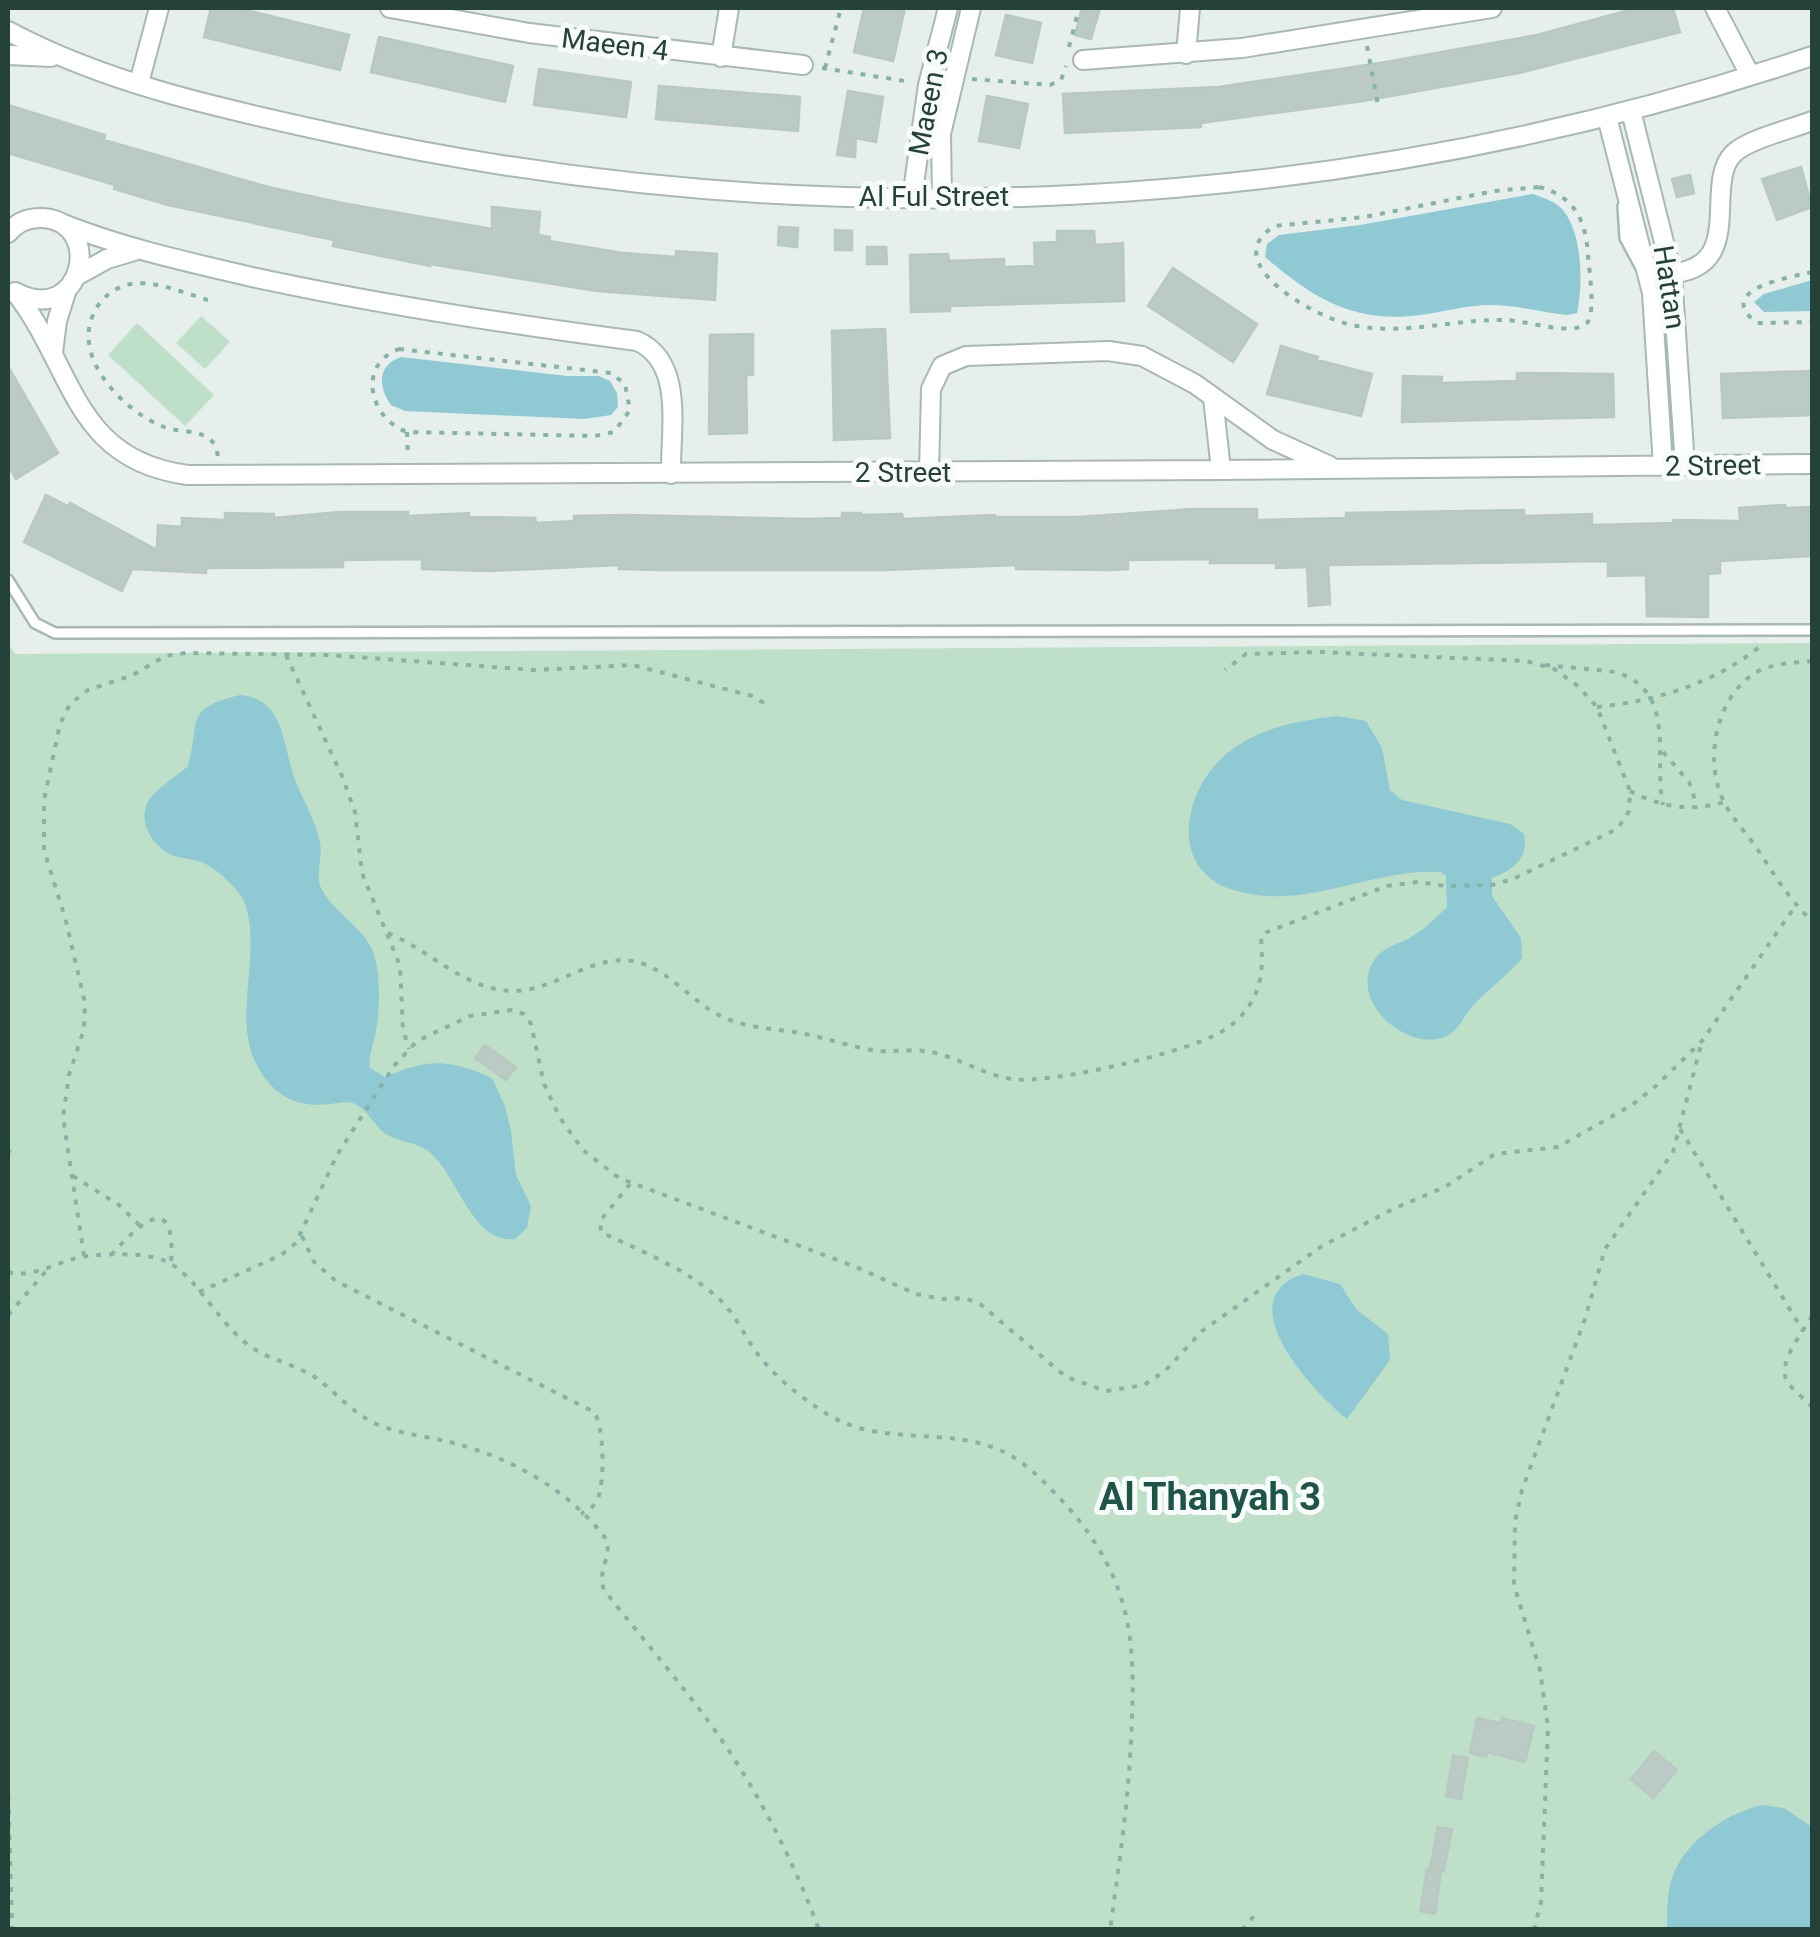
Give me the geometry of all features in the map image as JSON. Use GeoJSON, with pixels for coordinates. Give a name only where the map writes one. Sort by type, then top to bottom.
{"type":"FeatureCollection","features":[{"type":"Feature","properties":{"kind":"street"},"geometry":{"type":"LineString","coordinates":[[138,83],[158,8]]}},
{"type":"Feature","properties":{"kind":"street","name":"Maeen 4"},"geometry":{"type":"LineString","coordinates":[[390,8],[529,33],[802,64]]}},
{"type":"Feature","properties":{"kind":"street"},"geometry":{"type":"LineString","coordinates":[[721,57],[729,8]]}},
{"type":"Feature","properties":{"kind":"street","name":"Maeen 3"},"geometry":{"type":"LineString","coordinates":[[912,198],[928,85],[948,8]]}},
{"type":"Feature","properties":{"kind":"street","name":"Maeen 3"},"geometry":{"type":"LineString","coordinates":[[942,198],[942,134],[970,8]]}},
{"type":"Feature","properties":{"kind":"street"},"geometry":{"type":"LineString","coordinates":[[1186,54],[1190,8]]}},
{"type":"Feature","properties":{"kind":"street"},"geometry":{"type":"LineString","coordinates":[[1083,60],[1186,54],[1492,8]]}},
{"type":"Feature","properties":{"kind":"street"},"geometry":{"type":"LineString","coordinates":[[1715,8],[1750,75]]}},
{"type":"Feature","properties":{"kind":"street","name":"Al Ful Street"},"geometry":{"type":"LineString","coordinates":[[8,31],[56,56],[138,83],[378,143],[570,175],[686,187],[912,198],[1102,192],[1324,170],[1434,154],[1631,111],[1812,56]]}},
{"type":"Feature","properties":{"kind":"street","name":"Al Ful Street"},"geometry":{"type":"LineString","coordinates":[[8,55],[56,56]]}},
{"type":"Feature","properties":{"kind":"street","name":"Hattan"},"geometry":{"type":"LineString","coordinates":[[1631,111],[1672,274],[1685,466]]}},
{"type":"Feature","properties":{"kind":"street"},"geometry":{"type":"LineString","coordinates":[[1607,117],[1632,224],[1649,275],[1663,466]]}},
{"type":"Feature","properties":{"kind":"street"},"geometry":{"type":"LineString","coordinates":[[1649,275],[1690,270],[1715,246],[1721,230],[1724,175],[1730,156],[1747,145],[1812,121]]}},
{"type":"Feature","properties":{"kind":"street"},"geometry":{"type":"LineString","coordinates":[[1626,194],[1650,188]]}},
{"type":"Feature","properties":{"kind":"street"},"geometry":{"type":"LineString","coordinates":[[8,213],[27,219],[50,219],[140,250],[421,311],[650,346],[668,369],[671,474]]}},
{"type":"Feature","properties":{"kind":"street"},"geometry":{"type":"LineString","coordinates":[[8,233],[27,219]]}},
{"type":"Feature","properties":{"kind":"street"},"geometry":{"type":"LineString","coordinates":[[53,353],[57,321],[81,260],[72,233],[61,224]]}},
{"type":"Feature","properties":{"kind":"street"},"geometry":{"type":"LineString","coordinates":[[72,282],[107,259],[140,250]]}},
{"type":"Feature","properties":{"kind":"street","name":"2 Street"},"geometry":{"type":"LineString","coordinates":[[11,288],[42,300],[72,282]]}},
{"type":"Feature","properties":{"kind":"street","name":"2 Street"},"geometry":{"type":"LineString","coordinates":[[11,288],[53,353],[86,416],[119,452],[164,472],[222,476],[671,474],[1812,464]]}},
{"type":"Feature","properties":{"kind":"street"},"geometry":{"type":"LineString","coordinates":[[929,472],[931,389],[942,366],[953,358],[1125,353],[1142,356],[1177,373],[1273,440],[1340,469]]}},
{"type":"Feature","properties":{"kind":"street"},"geometry":{"type":"LineString","coordinates":[[1213,398],[1221,470]]}},
{"type":"Feature","properties":{"kind":"lane"},"geometry":{"type":"LineString","coordinates":[[8,580],[35,624],[55,634],[436,630],[1812,630]]}},
{"type":"Feature","properties":{"kind":"path"},"geometry":{"type":"LineString","coordinates":[[825,68],[841,8]]}},
{"type":"Feature","properties":{"kind":"path"},"geometry":{"type":"LineString","coordinates":[[952,78],[1056,84],[1064,75],[1079,8]]}},
{"type":"Feature","properties":{"kind":"path"},"geometry":{"type":"LineString","coordinates":[[1364,30],[1378,106]]}},
{"type":"Feature","properties":{"kind":"path"},"geometry":{"type":"LineString","coordinates":[[802,64],[928,85]]}},
{"type":"Feature","properties":{"kind":"path"},"geometry":{"type":"LineString","coordinates":[[1538,188],[1565,198],[1583,220],[1592,309],[1586,323],[1573,330],[1512,320],[1456,322],[1404,330],[1347,325],[1318,313],[1268,278],[1255,257],[1257,244],[1275,226],[1365,216],[1494,191],[1538,188]]}},
{"type":"Feature","properties":{"kind":"path"},"geometry":{"type":"LineString","coordinates":[[1812,272],[1760,285],[1747,295],[1745,303],[1756,323],[1812,322]]}},
{"type":"Feature","properties":{"kind":"path"},"geometry":{"type":"LineString","coordinates":[[208,300],[149,284],[118,287],[96,308],[88,338],[91,353],[128,405],[162,426],[208,438],[216,447],[222,476]]}},
{"type":"Feature","properties":{"kind":"path"},"geometry":{"type":"LineString","coordinates":[[399,349],[602,370],[625,384],[630,401],[627,419],[621,426],[595,436],[407,432],[385,420],[373,398],[376,367],[399,349]]}},
{"type":"Feature","properties":{"kind":"path"},"geometry":{"type":"LineString","coordinates":[[407,432],[408,474]]}},
{"type":"Feature","properties":{"kind":"path"},"geometry":{"type":"LineString","coordinates":[[1597,707],[1652,699],[1693,685],[1732,666],[1779,630]]}},
{"type":"Feature","properties":{"kind":"path"},"geometry":{"type":"LineString","coordinates":[[84,1256],[64,1138],[64,1096],[84,1028],[85,1003],[41,834],[44,800],[64,714],[78,696],[134,675],[175,653],[348,656],[512,670],[633,664],[752,696],[764,703]]}},
{"type":"Feature","properties":{"kind":"path"},"geometry":{"type":"LineString","coordinates":[[1225,670],[1246,654],[1393,653],[1540,664],[1627,676],[1646,689],[1652,699],[1664,752],[1660,778],[1664,805]]}},
{"type":"Feature","properties":{"kind":"path"},"geometry":{"type":"LineString","coordinates":[[286,655],[349,794],[357,823],[362,873],[400,966],[403,1030],[409,1049]]}},
{"type":"Feature","properties":{"kind":"path"},"geometry":{"type":"LineString","coordinates":[[1812,660],[1772,666],[1738,687],[1727,704],[1714,743],[1724,802],[1796,905],[1812,921]]}},
{"type":"Feature","properties":{"kind":"path"},"geometry":{"type":"LineString","coordinates":[[388,933],[487,988],[528,991],[598,964],[629,960],[652,968],[707,1009],[745,1025],[880,1051],[926,1051],[996,1075],[1029,1080],[1124,1063],[1214,1036],[1236,1022],[1256,995],[1264,965],[1264,934],[1387,886],[1418,882],[1492,885],[1534,872],[1618,828],[1629,811],[1630,791],[1597,707],[1578,686],[1540,664]]}},
{"type":"Feature","properties":{"kind":"path"},"geometry":{"type":"LineString","coordinates":[[1664,752],[1690,782],[1697,808]]}},
{"type":"Feature","properties":{"kind":"path"},"geometry":{"type":"LineString","coordinates":[[1630,791],[1664,805],[1697,808],[1724,802]]}},
{"type":"Feature","properties":{"kind":"path"},"geometry":{"type":"LineString","coordinates":[[199,1292],[281,1255],[301,1235],[324,1180],[409,1049],[436,1030],[470,1016],[512,1010],[524,1014],[530,1024],[544,1084],[560,1118],[600,1166],[630,1184],[856,1267],[916,1294],[971,1300],[986,1308],[1066,1377],[1092,1388],[1119,1390],[1155,1379],[1202,1331],[1322,1246],[1444,1187],[1495,1154],[1558,1146],[1605,1122],[1657,1086],[1702,1040],[1796,905]]}},
{"type":"Feature","properties":{"kind":"path"},"geometry":{"type":"LineString","coordinates":[[1534,1930],[1541,1902],[1548,1727],[1540,1670],[1514,1585],[1515,1521],[1522,1490],[1585,1319],[1605,1249],[1665,1166],[1680,1129],[1702,1040]]}},
{"type":"Feature","properties":{"kind":"path"},"geometry":{"type":"LineString","coordinates":[[1680,1129],[1803,1331]]}},
{"type":"Feature","properties":{"kind":"path"},"geometry":{"type":"LineString","coordinates":[[73,1176],[119,1204],[139,1225]]}},
{"type":"Feature","properties":{"kind":"path"},"geometry":{"type":"LineString","coordinates":[[630,1184],[600,1221],[601,1232],[641,1248],[720,1299],[762,1359],[792,1390],[858,1428],[884,1434],[962,1439],[1004,1452],[1052,1490],[1089,1535],[1122,1602],[1134,1669],[1128,1798],[1110,1930]]}},
{"type":"Feature","properties":{"kind":"path"},"geometry":{"type":"LineString","coordinates":[[111,1255],[139,1225],[151,1218],[166,1223],[174,1236],[172,1264]]}},
{"type":"Feature","properties":{"kind":"path"},"geometry":{"type":"LineString","coordinates":[[301,1235],[314,1262],[336,1282],[594,1412],[602,1430],[602,1486],[594,1505],[581,1514]]}},
{"type":"Feature","properties":{"kind":"path"},"geometry":{"type":"LineString","coordinates":[[8,1272],[26,1274],[84,1256],[154,1258],[172,1264],[237,1338],[315,1378],[359,1414],[395,1430],[469,1447],[539,1477],[607,1540],[609,1551],[600,1576],[604,1590],[730,1753],[772,1828],[819,1930]]}},
{"type":"Feature","properties":{"kind":"path"},"geometry":{"type":"LineString","coordinates":[[8,1315],[49,1268]]}},
{"type":"Feature","properties":{"kind":"path"},"geometry":{"type":"LineString","coordinates":[[1812,1316],[1784,1374],[1812,1406]]}},
{"type":"Feature","properties":{"kind":"path"},"geometry":{"type":"LineString","coordinates":[[8,1783],[12,1930]]}},
{"type":"Feature","properties":{"kind":"path"},"geometry":{"type":"LineString","coordinates":[[1242,1930],[1254,1916]]}},
{"type":"Feature","properties":{"kind":"green space"},"geometry":{"type":"Polygon","coordinates":[[[201,316],[230,342],[205,369],[176,343],[201,316]]]}},
{"type":"Feature","properties":{"kind":"green space"},"geometry":{"type":"Polygon","coordinates":[[[137,323],[214,395],[185,426],[108,355],[137,323]]]}},
{"type":"Feature","properties":{"kind":"green space"},"geometry":{"type":"Polygon","coordinates":[[[8,643],[15,654],[1812,643],[1812,1929],[8,1929],[8,643]]]}},
{"type":"Feature","properties":{"kind":"water"},"geometry":{"type":"Polygon","coordinates":[[[1533,194],[1562,209],[1574,231],[1580,274],[1577,313],[1490,305],[1420,315],[1375,316],[1318,296],[1265,257],[1267,244],[1279,235],[1360,225],[1533,194]]]}},
{"type":"Feature","properties":{"kind":"water"},"geometry":{"type":"Polygon","coordinates":[[[1812,280],[1812,311],[1764,312],[1754,302],[1764,294],[1812,280]]]}},
{"type":"Feature","properties":{"kind":"water"},"geometry":{"type":"Polygon","coordinates":[[[401,357],[567,376],[599,376],[610,381],[617,393],[618,407],[611,415],[584,419],[405,411],[391,405],[382,384],[387,365],[401,357]]]}},
{"type":"Feature","properties":{"kind":"water"},"geometry":{"type":"Polygon","coordinates":[[[240,695],[256,699],[275,716],[292,772],[318,835],[321,888],[367,940],[376,961],[379,996],[370,1068],[385,1077],[414,1066],[439,1063],[492,1078],[505,1106],[516,1175],[531,1206],[527,1228],[515,1239],[500,1238],[476,1219],[428,1151],[386,1134],[353,1103],[313,1105],[289,1099],[269,1083],[256,1063],[246,1020],[250,929],[246,906],[229,881],[210,866],[174,856],[158,846],[145,821],[147,803],[153,795],[188,766],[201,712],[240,695]]]}},
{"type":"Feature","properties":{"kind":"water"},"geometry":{"type":"Polygon","coordinates":[[[1338,716],[1366,721],[1382,748],[1390,790],[1402,800],[1510,824],[1524,834],[1522,857],[1506,872],[1492,878],[1492,896],[1521,938],[1522,958],[1447,1036],[1432,1040],[1416,1038],[1386,1021],[1369,993],[1368,977],[1381,953],[1416,934],[1447,907],[1446,876],[1441,872],[1389,876],[1314,893],[1263,896],[1214,881],[1199,866],[1191,848],[1189,827],[1201,785],[1230,751],[1281,726],[1338,716]]]}},
{"type":"Feature","properties":{"kind":"water"},"geometry":{"type":"Polygon","coordinates":[[[1303,1274],[1340,1284],[1356,1309],[1388,1334],[1390,1360],[1347,1419],[1298,1367],[1274,1323],[1273,1303],[1282,1286],[1303,1274]]]}},
{"type":"Feature","properties":{"kind":"water"},"geometry":{"type":"Polygon","coordinates":[[[1761,1805],[1784,1808],[1812,1827],[1812,1929],[1667,1929],[1669,1889],[1682,1859],[1717,1825],[1761,1805]]]}},
{"type":"Feature","properties":{"kind":"building"},"geometry":{"type":"Polygon","coordinates":[[[211,8],[237,8],[349,35],[340,70],[204,37],[211,8]]]}},
{"type":"Feature","properties":{"kind":"building"},"geometry":{"type":"Polygon","coordinates":[[[864,8],[905,8],[893,61],[854,52],[864,8]]]}},
{"type":"Feature","properties":{"kind":"building"},"geometry":{"type":"Polygon","coordinates":[[[1082,8],[1100,8],[1091,39],[1075,35],[1082,8]]]}},
{"type":"Feature","properties":{"kind":"building"},"geometry":{"type":"Polygon","coordinates":[[[1637,8],[1673,8],[1680,32],[1519,73],[1363,101],[1201,123],[1201,127],[1065,133],[1063,94],[1219,87],[1380,63],[1537,35],[1637,8]]]}},
{"type":"Feature","properties":{"kind":"building"},"geometry":{"type":"Polygon","coordinates":[[[1006,15],[1041,23],[1032,63],[996,55],[1006,15]]]}},
{"type":"Feature","properties":{"kind":"building"},"geometry":{"type":"Polygon","coordinates":[[[379,37],[513,66],[505,102],[371,72],[379,37]]]}},
{"type":"Feature","properties":{"kind":"building"},"geometry":{"type":"Polygon","coordinates":[[[539,69],[631,82],[626,117],[534,105],[539,69]]]}},
{"type":"Feature","properties":{"kind":"building"},"geometry":{"type":"Polygon","coordinates":[[[659,86],[800,97],[798,131],[656,119],[659,86]]]}},
{"type":"Feature","properties":{"kind":"building"},"geometry":{"type":"Polygon","coordinates":[[[848,91],[883,97],[876,142],[856,138],[855,157],[837,155],[848,91]]]}},
{"type":"Feature","properties":{"kind":"building"},"geometry":{"type":"Polygon","coordinates":[[[987,96],[1028,104],[1019,148],[979,141],[987,96]]]}},
{"type":"Feature","properties":{"kind":"building"},"geometry":{"type":"Polygon","coordinates":[[[8,105],[105,135],[104,140],[268,187],[342,203],[492,229],[492,207],[540,212],[538,235],[550,237],[549,241],[623,253],[676,257],[676,251],[717,254],[715,300],[597,291],[430,266],[333,246],[334,240],[168,205],[8,153],[8,105]]]}},
{"type":"Feature","properties":{"kind":"building"},"geometry":{"type":"Polygon","coordinates":[[[1801,167],[1812,207],[1777,220],[1762,179],[1801,167]]]}},
{"type":"Feature","properties":{"kind":"building"},"geometry":{"type":"Polygon","coordinates":[[[1690,175],[1694,193],[1677,197],[1672,179],[1690,175]]]}},
{"type":"Feature","properties":{"kind":"building"},"geometry":{"type":"Polygon","coordinates":[[[779,227],[798,228],[797,247],[778,245],[779,227]]]}},
{"type":"Feature","properties":{"kind":"building"},"geometry":{"type":"Polygon","coordinates":[[[835,230],[852,231],[852,250],[835,250],[835,230]]]}},
{"type":"Feature","properties":{"kind":"building"},"geometry":{"type":"Polygon","coordinates":[[[1057,231],[1094,231],[1095,245],[1123,243],[1124,301],[950,306],[950,311],[911,312],[910,255],[948,254],[949,261],[1004,259],[1004,267],[1035,266],[1034,243],[1057,242],[1057,231]]]}},
{"type":"Feature","properties":{"kind":"building"},"geometry":{"type":"Polygon","coordinates":[[[867,247],[886,247],[887,264],[867,264],[867,247]]]}},
{"type":"Feature","properties":{"kind":"building"},"geometry":{"type":"Polygon","coordinates":[[[1173,268],[1257,324],[1233,362],[1148,306],[1173,268]]]}},
{"type":"Feature","properties":{"kind":"building"},"geometry":{"type":"Polygon","coordinates":[[[885,329],[890,438],[834,440],[832,331],[885,329]]]}},
{"type":"Feature","properties":{"kind":"building"},"geometry":{"type":"Polygon","coordinates":[[[753,334],[753,375],[746,375],[747,433],[709,434],[710,335],[753,334]]]}},
{"type":"Feature","properties":{"kind":"building"},"geometry":{"type":"Polygon","coordinates":[[[1281,346],[1372,374],[1361,416],[1267,394],[1281,346]]]}},
{"type":"Feature","properties":{"kind":"building"},"geometry":{"type":"Polygon","coordinates":[[[8,366],[58,453],[16,479],[8,465],[8,366]]]}},
{"type":"Feature","properties":{"kind":"building"},"geometry":{"type":"Polygon","coordinates":[[[1812,371],[1812,415],[1723,418],[1721,374],[1812,371]]]}},
{"type":"Feature","properties":{"kind":"building"},"geometry":{"type":"Polygon","coordinates":[[[1517,373],[1613,374],[1614,417],[1402,422],[1403,376],[1442,377],[1441,383],[1517,381],[1517,373]]]}},
{"type":"Feature","properties":{"kind":"building"},"geometry":{"type":"Polygon","coordinates":[[[46,495],[68,506],[70,503],[157,550],[158,525],[182,527],[182,518],[225,520],[225,513],[274,514],[274,518],[340,512],[408,512],[408,516],[469,513],[469,517],[535,518],[536,523],[574,521],[574,516],[626,515],[807,519],[861,513],[902,514],[903,519],[1257,509],[1257,520],[1346,518],[1346,513],[1524,510],[1524,516],[1592,514],[1592,525],[1740,521],[1739,508],[1785,505],[1812,507],[1812,556],[1720,561],[1720,573],[1708,574],[1708,617],[1647,616],[1646,575],[1608,576],[1608,561],[1328,565],[1330,604],[1309,606],[1307,567],[1210,563],[1210,559],[1128,560],[1128,569],[1111,570],[1016,569],[1016,565],[883,570],[663,570],[619,569],[619,565],[490,571],[422,569],[422,559],[343,560],[343,567],[206,568],[206,573],[132,569],[122,591],[24,542],[46,495]]]}},
{"type":"Feature","properties":{"kind":"building"},"geometry":{"type":"Polygon","coordinates":[[[485,1045],[516,1067],[506,1080],[475,1058],[485,1045]]]}},
{"type":"Feature","properties":{"kind":"building"},"geometry":{"type":"Polygon","coordinates":[[[1477,1718],[1501,1723],[1502,1718],[1534,1726],[1525,1762],[1487,1752],[1486,1757],[1470,1753],[1477,1718]]]}},
{"type":"Feature","properties":{"kind":"building"},"geometry":{"type":"Polygon","coordinates":[[[1654,1751],[1677,1770],[1653,1798],[1631,1779],[1654,1751]]]}},
{"type":"Feature","properties":{"kind":"building"},"geometry":{"type":"Polygon","coordinates":[[[1453,1755],[1468,1758],[1461,1799],[1446,1796],[1453,1755]]]}},
{"type":"Feature","properties":{"kind":"building"},"geometry":{"type":"Polygon","coordinates":[[[1438,1827],[1452,1829],[1444,1871],[1430,1868],[1438,1827]]]}},
{"type":"Feature","properties":{"kind":"building"},"geometry":{"type":"Polygon","coordinates":[[[1427,1869],[1441,1872],[1435,1914],[1420,1911],[1427,1869]]]}},
{"type":"Feature","properties":{"kind":"district","name":"Al Thanyah 3"},"geometry":{"type":"Point","coordinates":[1210,1497]}}]}
